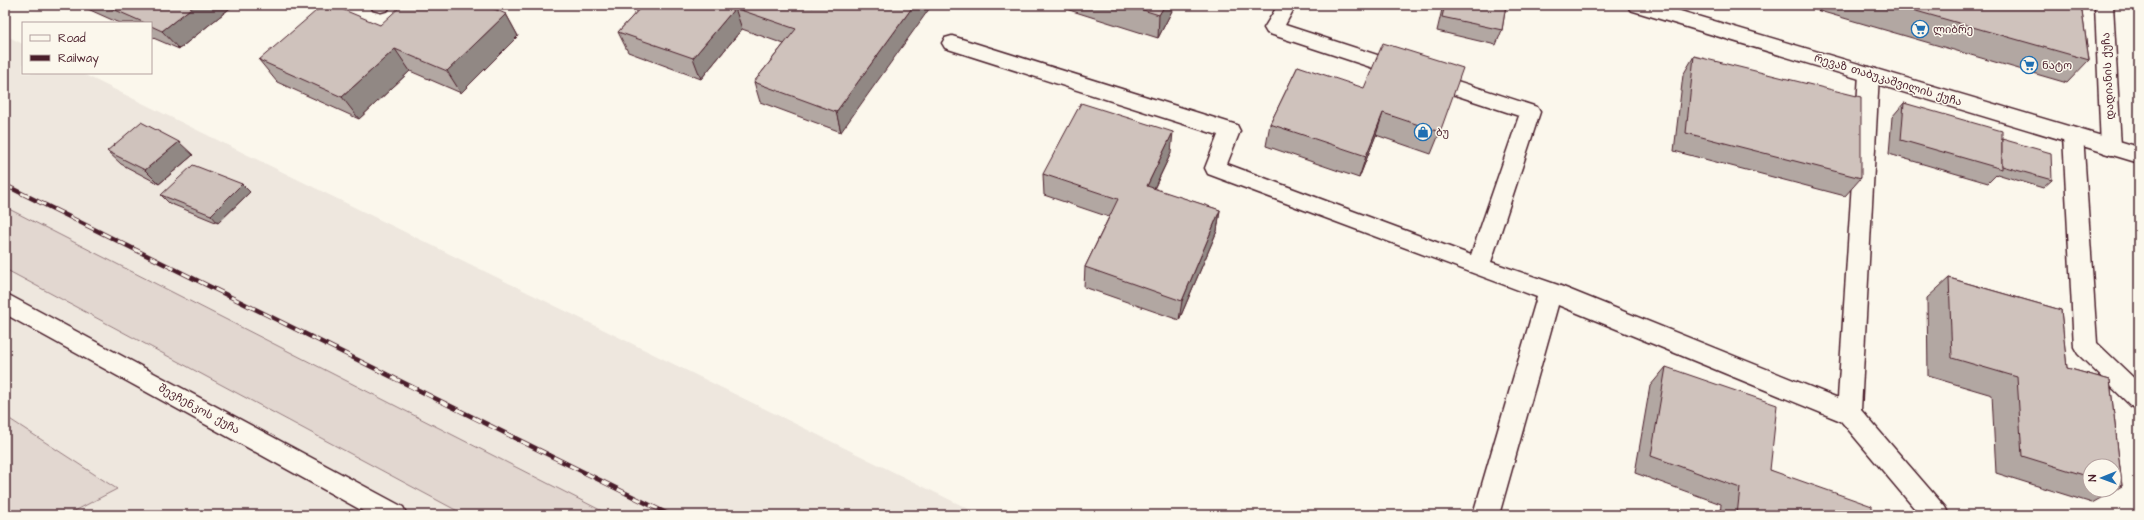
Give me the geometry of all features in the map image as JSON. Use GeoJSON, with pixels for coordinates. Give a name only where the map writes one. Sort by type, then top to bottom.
{"type":"FeatureCollection","features":[{"type":"Feature","properties":{"kind":"street"},"geometry":{"type":"LineString","coordinates":[[1287,5],[1274,28],[1530,112],[1478,267]]}},
{"type":"Feature","properties":{"kind":"street","name":"რევაზ თაბუკაშვილის ქუჩა"},"geometry":{"type":"LineString","coordinates":[[1637,5],[2139,155]]}},
{"type":"Feature","properties":{"kind":"street","name":"დადიანის ქუჩა"},"geometry":{"type":"LineString","coordinates":[[2104,5],[2111,147]]}},
{"type":"Feature","properties":{"kind":"street"},"geometry":{"type":"LineString","coordinates":[[952,42],[1230,131],[1215,168],[1478,267],[1550,292],[1849,413],[1936,515]]}},
{"type":"Feature","properties":{"kind":"street"},"geometry":{"type":"LineString","coordinates":[[1849,413],[1869,74]]}},
{"type":"Feature","properties":{"kind":"street"},"geometry":{"type":"LineString","coordinates":[[2073,135],[2086,347],[2139,399]]}},
{"type":"Feature","properties":{"kind":"street"},"geometry":{"type":"LineString","coordinates":[[1486,515],[1550,292]]}},
{"type":"Feature","properties":{"kind":"street","name":"შევჩენკოს ქუჩა"},"geometry":{"type":"LineString","coordinates":[[5,303],[394,515]]}},
{"type":"Feature","properties":{"kind":"shaded area"},"geometry":{"type":"Polygon","coordinates":[[[5,35],[22,44],[22,74],[83,74],[981,515],[610,515],[5,207],[5,35]]]}},
{"type":"Feature","properties":{"kind":"shaded area"},"geometry":{"type":"Polygon","coordinates":[[[5,207],[610,515],[465,515],[5,269],[5,207]]]}},
{"type":"Feature","properties":{"kind":"shaded area"},"geometry":{"type":"Polygon","coordinates":[[[5,269],[465,515],[67,515],[117,489],[5,416],[5,269]]]}},
{"type":"Feature","properties":{"kind":"shaded area"},"geometry":{"type":"Polygon","coordinates":[[[5,416],[117,489],[67,515],[5,515],[5,416]]]}},
{"type":"Feature","properties":{"kind":"building"},"geometry":{"type":"Polygon","coordinates":[[[104,5],[195,5],[162,31],[152,26],[152,22],[143,22],[104,5]]]}},
{"type":"Feature","properties":{"kind":"building"},"geometry":{"type":"Polygon","coordinates":[[[323,5],[332,5],[380,25],[402,5],[485,5],[506,14],[447,71],[395,49],[342,97],[259,60],[323,5]]]}},
{"type":"Feature","properties":{"kind":"building"},"geometry":{"type":"Polygon","coordinates":[[[643,5],[808,5],[813,7],[815,5],[914,5],[836,112],[754,82],[796,29],[735,8],[693,58],[618,32],[643,5]]]}},
{"type":"Feature","properties":{"kind":"building"},"geometry":{"type":"Polygon","coordinates":[[[1127,5],[1165,5],[1159,15],[1127,5]]]}},
{"type":"Feature","properties":{"kind":"building"},"geometry":{"type":"Polygon","coordinates":[[[1445,5],[1506,5],[1502,30],[1442,17],[1445,5]]]}},
{"type":"Feature","properties":{"kind":"building"},"geometry":{"type":"Polygon","coordinates":[[[1895,5],[2081,5],[2089,60],[1895,5]]]}},
{"type":"Feature","properties":{"kind":"building"},"geometry":{"type":"Polygon","coordinates":[[[1383,43],[1463,68],[1440,132],[1383,113],[1366,156],[1270,124],[1298,66],[1364,88],[1383,43]]]}},
{"type":"Feature","properties":{"kind":"building"},"geometry":{"type":"Polygon","coordinates":[[[1694,56],[1861,97],[1861,178],[1686,133],[1694,56]]]}},
{"type":"Feature","properties":{"kind":"building"},"geometry":{"type":"Polygon","coordinates":[[[1081,103],[1173,132],[1147,186],[1220,210],[1182,301],[1085,267],[1118,199],[1043,174],[1081,103]]]}},
{"type":"Feature","properties":{"kind":"building"},"geometry":{"type":"Polygon","coordinates":[[[1904,103],[2002,131],[2002,169],[1901,140],[1904,103]]]}},
{"type":"Feature","properties":{"kind":"building"},"geometry":{"type":"Polygon","coordinates":[[[141,122],[179,142],[145,170],[107,151],[141,122]]]}},
{"type":"Feature","properties":{"kind":"building"},"geometry":{"type":"Polygon","coordinates":[[[2002,139],[2051,153],[2052,180],[2002,166],[2002,139]]]}},
{"type":"Feature","properties":{"kind":"building"},"geometry":{"type":"Polygon","coordinates":[[[193,165],[242,184],[211,215],[161,195],[193,165]]]}},
{"type":"Feature","properties":{"kind":"building"},"geometry":{"type":"Polygon","coordinates":[[[1949,278],[2061,310],[2067,368],[2110,380],[2119,458],[2082,458],[2082,475],[2022,456],[2017,377],[1952,358],[1949,278]]]}},
{"type":"Feature","properties":{"kind":"building"},"geometry":{"type":"Polygon","coordinates":[[[1666,367],[1777,405],[1770,470],[1872,506],[1872,515],[1737,515],[1740,488],[1651,456],[1666,367]]]}},
{"type":"Feature","properties":{"kind":"railway"},"geometry":{"type":"LineString","coordinates":[[5,185],[670,515]]}},
{"type":"Feature","properties":{"kind":"place","name":"ლიბრე"},"geometry":{"type":"Point","coordinates":[1920,29]}},
{"type":"Feature","properties":{"kind":"place","name":"ნატო"},"geometry":{"type":"Point","coordinates":[2029,65]}},
{"type":"Feature","properties":{"kind":"place","name":"ბუ"},"geometry":{"type":"Point","coordinates":[1423,132]}}]}
